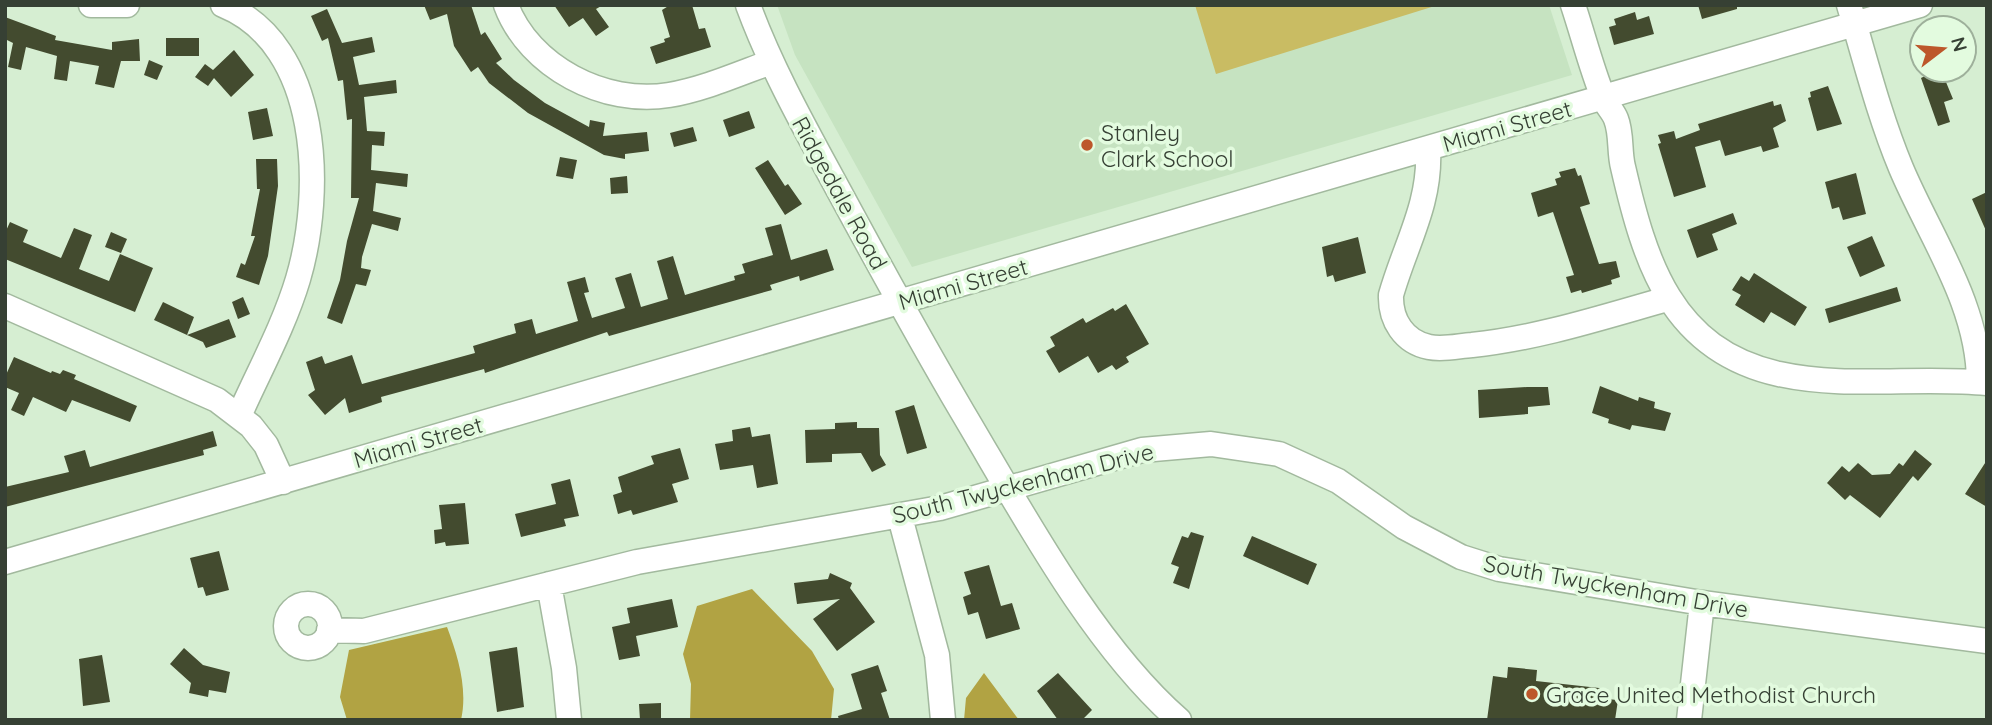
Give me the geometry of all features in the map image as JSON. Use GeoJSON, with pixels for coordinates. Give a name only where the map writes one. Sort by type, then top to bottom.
{"type":"FeatureCollection","features":[{"type":"Feature","properties":{"kind":"street"},"geometry":{"type":"LineString","coordinates":[[91,5],[127,5]]}},
{"type":"Feature","properties":{"kind":"street"},"geometry":{"type":"LineString","coordinates":[[223,5],[255,22],[290,66],[300,95],[310,156],[308,224],[297,280],[239,416]]}},
{"type":"Feature","properties":{"kind":"street"},"geometry":{"type":"LineString","coordinates":[[506,5],[525,37],[545,59],[577,80],[626,96],[669,95],[771,62]]}},
{"type":"Feature","properties":{"kind":"street","name":"Ridgedale Road"},"geometry":{"type":"LineString","coordinates":[[748,5],[771,62],[899,302],[1008,488],[1094,623],[1132,671],[1179,720]]}},
{"type":"Feature","properties":{"kind":"street"},"geometry":{"type":"LineString","coordinates":[[1573,5],[1603,99],[1617,121],[1622,165],[1651,266],[1667,299],[1684,319],[1730,355],[1778,374],[1830,379],[1983,382],[1979,356],[1963,300],[1901,167],[1852,15]]}},
{"type":"Feature","properties":{"kind":"street","name":"Miami Street"},"geometry":{"type":"LineString","coordinates":[[5,562],[1603,99],[1852,15],[1920,5]]}},
{"type":"Feature","properties":{"kind":"street"},"geometry":{"type":"LineString","coordinates":[[1428,149],[1430,176],[1425,201],[1391,295],[1397,325],[1411,340],[1440,348],[1503,342],[1667,299]]}},
{"type":"Feature","properties":{"kind":"street"},"geometry":{"type":"LineString","coordinates":[[5,306],[190,387],[239,416],[266,445],[283,482]]}},
{"type":"Feature","properties":{"kind":"street","name":"South Twyckenham Drive"},"geometry":{"type":"LineString","coordinates":[[329,630],[364,631],[548,584],[709,547],[900,517],[972,500],[1142,450],[1211,444],[1279,454],[1338,481],[1404,527],[1461,558],[1538,577],[1702,603],[1987,641]]}},
{"type":"Feature","properties":{"kind":"street"},"geometry":{"type":"LineString","coordinates":[[900,517],[937,654],[943,720]]}},
{"type":"Feature","properties":{"kind":"street"},"geometry":{"type":"LineString","coordinates":[[548,584],[564,668],[569,720]]}},
{"type":"Feature","properties":{"kind":"street"},"geometry":{"type":"LineString","coordinates":[[1689,720],[1702,603]]}},
{"type":"Feature","properties":{"kind":"shaded area","name":"Stanley Clark School"},"geometry":{"type":"Polygon","coordinates":[[[777,5],[1549,5],[1572,75],[912,267],[795,55],[777,5]]]}},
{"type":"Feature","properties":{"kind":"shaded area"},"geometry":{"type":"Polygon","coordinates":[[[1195,5],[1438,5],[1216,74],[1195,5]]]}},
{"type":"Feature","properties":{"kind":"shaded area"},"geometry":{"type":"Polygon","coordinates":[[[752,589],[812,651],[834,689],[831,720],[690,720],[691,684],[683,654],[697,606],[752,589]]]}},
{"type":"Feature","properties":{"kind":"shaded area"},"geometry":{"type":"Polygon","coordinates":[[[447,627],[463,685],[461,720],[347,720],[340,697],[349,650],[447,627]]]}},
{"type":"Feature","properties":{"kind":"shaded area"},"geometry":{"type":"Polygon","coordinates":[[[984,673],[1019,720],[964,720],[966,698],[984,673]]]}},
{"type":"Feature","properties":{"kind":"building"},"geometry":{"type":"Polygon","coordinates":[[[424,5],[471,5],[481,35],[485,32],[502,59],[496,63],[514,80],[545,103],[589,127],[590,120],[605,123],[603,136],[647,132],[649,151],[625,154],[625,159],[604,155],[528,113],[489,83],[478,67],[471,72],[454,46],[447,14],[430,20],[424,5]]]}},
{"type":"Feature","properties":{"kind":"building"},"geometry":{"type":"Polygon","coordinates":[[[554,5],[603,5],[596,9],[609,27],[596,36],[583,18],[569,27],[554,5]]]}},
{"type":"Feature","properties":{"kind":"building"},"geometry":{"type":"Polygon","coordinates":[[[670,5],[692,5],[699,29],[705,28],[711,47],[656,64],[650,47],[665,42],[664,39],[670,37],[662,10],[670,5]]]}},
{"type":"Feature","properties":{"kind":"building"},"geometry":{"type":"Polygon","coordinates":[[[1698,5],[1737,5],[1737,9],[1702,19],[1698,5]]]}},
{"type":"Feature","properties":{"kind":"building"},"geometry":{"type":"Polygon","coordinates":[[[327,9],[342,43],[372,37],[375,52],[353,57],[359,85],[396,80],[397,93],[364,97],[367,131],[385,132],[384,146],[372,145],[371,170],[408,174],[407,187],[376,183],[373,211],[401,218],[398,231],[372,224],[361,268],[371,270],[366,286],[356,284],[342,324],[327,318],[340,280],[359,198],[351,198],[352,119],[347,120],[343,80],[338,81],[328,38],[322,41],[311,16],[327,9]]]}},
{"type":"Feature","properties":{"kind":"building"},"geometry":{"type":"Polygon","coordinates":[[[1635,12],[1637,20],[1649,16],[1654,34],[1614,45],[1609,27],[1616,25],[1614,19],[1635,12]]]}},
{"type":"Feature","properties":{"kind":"building"},"geometry":{"type":"Polygon","coordinates":[[[5,17],[56,36],[55,40],[112,50],[112,42],[139,39],[140,61],[121,61],[114,88],[95,84],[99,66],[70,61],[67,81],[54,79],[57,56],[26,47],[21,70],[8,67],[13,43],[5,39],[5,17]]]}},
{"type":"Feature","properties":{"kind":"building"},"geometry":{"type":"Polygon","coordinates":[[[166,38],[199,38],[199,56],[166,56],[166,38]]]}},
{"type":"Feature","properties":{"kind":"building"},"geometry":{"type":"Polygon","coordinates":[[[234,50],[254,75],[231,97],[214,78],[208,86],[195,77],[205,64],[213,70],[234,50]]]}},
{"type":"Feature","properties":{"kind":"building"},"geometry":{"type":"Polygon","coordinates":[[[149,60],[163,66],[157,80],[144,75],[149,60]]]}},
{"type":"Feature","properties":{"kind":"building"},"geometry":{"type":"Polygon","coordinates":[[[1923,84],[1947,84],[1953,99],[1944,102],[1950,122],[1938,126],[1923,84]]]}},
{"type":"Feature","properties":{"kind":"building"},"geometry":{"type":"Polygon","coordinates":[[[1828,86],[1842,124],[1817,131],[1808,98],[1811,97],[1810,92],[1828,86]]]}},
{"type":"Feature","properties":{"kind":"building"},"geometry":{"type":"Polygon","coordinates":[[[1773,101],[1774,106],[1781,104],[1786,121],[1773,128],[1779,147],[1763,152],[1761,146],[1725,156],[1720,140],[1695,147],[1706,187],[1674,197],[1658,144],[1661,143],[1658,135],[1674,131],[1676,139],[1700,130],[1698,124],[1773,101]]]}},
{"type":"Feature","properties":{"kind":"building"},"geometry":{"type":"Polygon","coordinates":[[[267,108],[273,136],[253,140],[248,112],[267,108]]]}},
{"type":"Feature","properties":{"kind":"building"},"geometry":{"type":"Polygon","coordinates":[[[749,111],[755,128],[729,137],[723,120],[749,111]]]}},
{"type":"Feature","properties":{"kind":"building"},"geometry":{"type":"Polygon","coordinates":[[[693,127],[697,141],[674,147],[670,133],[693,127]]]}},
{"type":"Feature","properties":{"kind":"building"},"geometry":{"type":"Polygon","coordinates":[[[560,157],[577,160],[573,179],[556,176],[560,157]]]}},
{"type":"Feature","properties":{"kind":"building"},"geometry":{"type":"Polygon","coordinates":[[[256,159],[277,159],[278,186],[268,256],[259,285],[236,277],[241,263],[245,265],[255,236],[251,236],[260,189],[257,189],[256,159]]]}},
{"type":"Feature","properties":{"kind":"building"},"geometry":{"type":"Polygon","coordinates":[[[768,160],[785,186],[788,184],[802,204],[785,215],[755,168],[768,160]]]}},
{"type":"Feature","properties":{"kind":"building"},"geometry":{"type":"Polygon","coordinates":[[[1575,168],[1578,176],[1581,175],[1590,204],[1580,207],[1599,264],[1616,261],[1620,277],[1611,280],[1612,284],[1582,293],[1581,290],[1571,293],[1566,277],[1574,275],[1553,212],[1538,217],[1531,193],[1557,185],[1555,179],[1561,177],[1559,172],[1575,168]]]}},
{"type":"Feature","properties":{"kind":"building"},"geometry":{"type":"Polygon","coordinates":[[[1856,173],[1866,214],[1843,220],[1839,207],[1832,209],[1825,182],[1856,173]]]}},
{"type":"Feature","properties":{"kind":"building"},"geometry":{"type":"Polygon","coordinates":[[[627,176],[628,193],[611,194],[610,178],[627,176]]]}},
{"type":"Feature","properties":{"kind":"building"},"geometry":{"type":"Polygon","coordinates":[[[1987,192],[1987,233],[1972,199],[1987,192]]]}},
{"type":"Feature","properties":{"kind":"building"},"geometry":{"type":"Polygon","coordinates":[[[1733,213],[1737,224],[1712,234],[1718,250],[1697,258],[1687,230],[1733,213]]]}},
{"type":"Feature","properties":{"kind":"building"},"geometry":{"type":"Polygon","coordinates":[[[10,222],[28,230],[23,242],[61,258],[74,228],[92,235],[79,269],[109,281],[120,254],[153,268],[135,312],[5,259],[5,233],[10,222]]]}},
{"type":"Feature","properties":{"kind":"building"},"geometry":{"type":"Polygon","coordinates":[[[781,224],[791,260],[827,249],[834,270],[800,281],[799,276],[770,285],[772,290],[609,336],[607,332],[485,373],[484,369],[381,397],[382,402],[349,413],[345,398],[325,415],[308,395],[315,390],[306,362],[322,356],[325,364],[352,355],[362,384],[475,353],[473,346],[516,333],[514,324],[532,319],[536,334],[578,321],[567,282],[585,277],[589,292],[584,293],[592,318],[625,308],[615,278],[631,273],[641,307],[668,299],[657,261],[673,256],[685,295],[735,280],[734,276],[745,273],[742,264],[773,255],[765,228],[781,224]]]}},
{"type":"Feature","properties":{"kind":"building"},"geometry":{"type":"Polygon","coordinates":[[[111,232],[127,239],[121,253],[105,247],[111,232]]]}},
{"type":"Feature","properties":{"kind":"building"},"geometry":{"type":"Polygon","coordinates":[[[1872,236],[1885,266],[1860,277],[1847,247],[1872,236]]]}},
{"type":"Feature","properties":{"kind":"building"},"geometry":{"type":"Polygon","coordinates":[[[1358,237],[1366,273],[1335,282],[1333,275],[1327,277],[1322,247],[1358,237]]]}},
{"type":"Feature","properties":{"kind":"building"},"geometry":{"type":"Polygon","coordinates":[[[1754,273],[1807,307],[1795,326],[1771,312],[1764,323],[1735,305],[1741,295],[1732,290],[1741,276],[1749,281],[1754,273]]]}},
{"type":"Feature","properties":{"kind":"building"},"geometry":{"type":"Polygon","coordinates":[[[1897,287],[1901,301],[1829,323],[1825,309],[1897,287]]]}},
{"type":"Feature","properties":{"kind":"building"},"geometry":{"type":"Polygon","coordinates":[[[243,297],[250,314],[238,319],[232,302],[243,297]]]}},
{"type":"Feature","properties":{"kind":"building"},"geometry":{"type":"Polygon","coordinates":[[[163,302],[194,317],[187,335],[154,320],[163,302]]]}},
{"type":"Feature","properties":{"kind":"building"},"geometry":{"type":"Polygon","coordinates":[[[1126,304],[1149,344],[1126,357],[1129,362],[1116,370],[1112,365],[1098,373],[1088,356],[1059,373],[1046,351],[1055,346],[1050,337],[1083,318],[1086,323],[1126,304]]]}},
{"type":"Feature","properties":{"kind":"building"},"geometry":{"type":"Polygon","coordinates":[[[229,319],[236,337],[206,348],[203,342],[187,335],[229,319]]]}},
{"type":"Feature","properties":{"kind":"building"},"geometry":{"type":"Polygon","coordinates":[[[14,357],[51,373],[60,374],[63,370],[76,375],[74,379],[137,406],[130,422],[72,400],[66,412],[33,397],[24,416],[11,410],[19,393],[5,387],[5,377],[14,357]]]}},
{"type":"Feature","properties":{"kind":"building"},"geometry":{"type":"Polygon","coordinates":[[[1600,386],[1638,401],[1639,397],[1655,402],[1654,408],[1671,413],[1665,431],[1632,425],[1630,430],[1608,423],[1609,419],[1592,413],[1600,386]]]}},
{"type":"Feature","properties":{"kind":"building"},"geometry":{"type":"Polygon","coordinates":[[[1548,387],[1550,405],[1528,407],[1528,414],[1479,418],[1478,390],[1548,387]]]}},
{"type":"Feature","properties":{"kind":"building"},"geometry":{"type":"Polygon","coordinates":[[[914,405],[927,448],[907,454],[895,411],[914,405]]]}},
{"type":"Feature","properties":{"kind":"building"},"geometry":{"type":"Polygon","coordinates":[[[857,422],[857,428],[879,428],[880,455],[886,465],[872,472],[861,453],[832,454],[832,462],[806,463],[805,430],[835,429],[835,423],[857,422]]]}},
{"type":"Feature","properties":{"kind":"building"},"geometry":{"type":"Polygon","coordinates":[[[750,427],[752,437],[770,434],[778,484],[757,488],[753,465],[720,470],[715,444],[733,441],[732,430],[750,427]]]}},
{"type":"Feature","properties":{"kind":"building"},"geometry":{"type":"Polygon","coordinates":[[[213,431],[217,446],[203,450],[204,455],[5,507],[5,487],[69,472],[64,456],[85,450],[90,467],[213,431]]]}},
{"type":"Feature","properties":{"kind":"building"},"geometry":{"type":"Polygon","coordinates":[[[680,448],[689,479],[672,484],[678,502],[633,515],[631,510],[618,514],[613,495],[622,492],[618,477],[654,464],[651,456],[680,448]]]}},
{"type":"Feature","properties":{"kind":"building"},"geometry":{"type":"Polygon","coordinates":[[[1915,450],[1932,464],[1918,481],[1913,476],[1880,518],[1850,495],[1845,500],[1827,483],[1842,466],[1849,472],[1858,463],[1872,475],[1890,474],[1899,463],[1903,466],[1915,450]]]}},
{"type":"Feature","properties":{"kind":"building"},"geometry":{"type":"Polygon","coordinates":[[[1987,460],[1987,507],[1965,494],[1987,460]]]}},
{"type":"Feature","properties":{"kind":"building"},"geometry":{"type":"Polygon","coordinates":[[[570,479],[579,516],[564,519],[566,526],[521,537],[515,514],[556,504],[551,484],[570,479]]]}},
{"type":"Feature","properties":{"kind":"building"},"geometry":{"type":"Polygon","coordinates":[[[465,503],[469,544],[435,544],[434,530],[442,529],[439,505],[465,503]]]}},
{"type":"Feature","properties":{"kind":"building"},"geometry":{"type":"Polygon","coordinates":[[[1191,532],[1204,536],[1189,589],[1173,583],[1179,567],[1171,564],[1182,536],[1188,538],[1191,532]]]}},
{"type":"Feature","properties":{"kind":"building"},"geometry":{"type":"Polygon","coordinates":[[[1252,536],[1317,564],[1308,585],[1243,556],[1252,536]]]}},
{"type":"Feature","properties":{"kind":"building"},"geometry":{"type":"Polygon","coordinates":[[[219,551],[229,590],[206,596],[203,587],[198,588],[190,558],[219,551]]]}},
{"type":"Feature","properties":{"kind":"building"},"geometry":{"type":"Polygon","coordinates":[[[989,565],[1001,606],[1012,603],[1020,629],[986,639],[978,612],[968,615],[963,597],[971,594],[964,572],[989,565]]]}},
{"type":"Feature","properties":{"kind":"building"},"geometry":{"type":"Polygon","coordinates":[[[830,573],[852,583],[850,588],[875,622],[837,651],[813,619],[840,599],[797,604],[794,583],[828,579],[830,573]]]}},
{"type":"Feature","properties":{"kind":"building"},"geometry":{"type":"Polygon","coordinates":[[[672,599],[678,627],[636,636],[640,656],[619,660],[612,627],[630,623],[627,608],[672,599]]]}},
{"type":"Feature","properties":{"kind":"building"},"geometry":{"type":"Polygon","coordinates":[[[517,647],[524,707],[497,712],[489,652],[517,647]]]}},
{"type":"Feature","properties":{"kind":"building"},"geometry":{"type":"Polygon","coordinates":[[[184,648],[203,665],[230,672],[226,693],[209,690],[208,697],[189,693],[191,683],[170,664],[184,648]]]}},
{"type":"Feature","properties":{"kind":"building"},"geometry":{"type":"Polygon","coordinates":[[[102,655],[110,702],[83,706],[79,659],[102,655]]]}},
{"type":"Feature","properties":{"kind":"building"},"geometry":{"type":"Polygon","coordinates":[[[878,665],[887,691],[881,693],[890,720],[839,720],[838,716],[862,709],[851,674],[878,665]]]}},
{"type":"Feature","properties":{"kind":"building","name":"Grace United Methodist Church"},"geometry":{"type":"Polygon","coordinates":[[[1508,667],[1537,670],[1536,681],[1608,689],[1606,699],[1618,700],[1615,720],[1487,720],[1493,676],[1507,678],[1508,667]]]}},
{"type":"Feature","properties":{"kind":"building"},"geometry":{"type":"Polygon","coordinates":[[[1058,673],[1092,710],[1082,720],[1058,720],[1037,691],[1058,673]]]}},
{"type":"Feature","properties":{"kind":"building"},"geometry":{"type":"Polygon","coordinates":[[[661,703],[661,720],[640,720],[639,704],[661,703]]]}},
{"type":"Feature","properties":{"kind":"place","name":"Stanley Clark School"},"geometry":{"type":"Point","coordinates":[1087,145]}},
{"type":"Feature","properties":{"kind":"place","name":"Grace United Methodist Church"},"geometry":{"type":"Point","coordinates":[1532,694]}}]}
